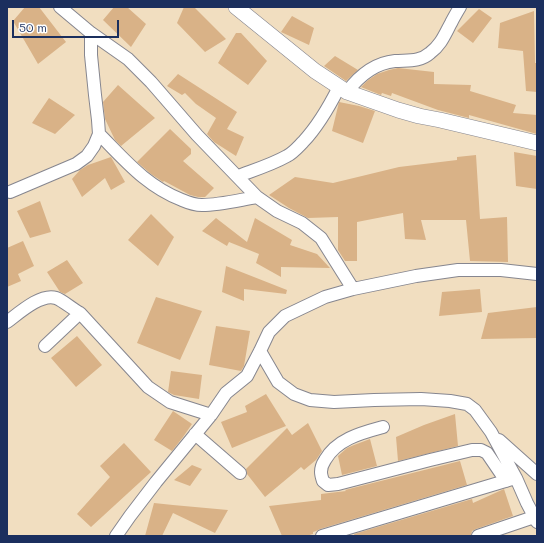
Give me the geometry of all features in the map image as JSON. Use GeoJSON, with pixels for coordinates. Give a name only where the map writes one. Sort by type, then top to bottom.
{"type":"FeatureCollection","features":[{"type":"Feature","properties":{"kind":"street"},"geometry":{"type":"LineString","coordinates":[[60,7],[91,33],[128,59],[151,82],[197,135],[257,197],[277,210],[302,223],[321,238],[353,289]]}},
{"type":"Feature","properties":{"kind":"street"},"geometry":{"type":"LineString","coordinates":[[236,7],[315,71],[343,89],[398,110],[537,143]]}},
{"type":"Feature","properties":{"kind":"street"},"geometry":{"type":"LineString","coordinates":[[238,176],[268,165],[288,155],[312,132],[343,89],[355,82],[363,74],[375,67],[394,62],[415,61],[430,54],[441,43],[460,7]]}},
{"type":"Feature","properties":{"kind":"street"},"geometry":{"type":"LineString","coordinates":[[10,192],[76,164],[87,156],[94,146],[99,134],[92,62],[91,33]]}},
{"type":"Feature","properties":{"kind":"street"},"geometry":{"type":"LineString","coordinates":[[99,134],[134,170],[170,196],[192,204],[203,205],[257,197]]}},
{"type":"Feature","properties":{"kind":"street"},"geometry":{"type":"LineString","coordinates":[[116,536],[130,516],[211,415],[226,393],[247,376],[269,332],[285,316],[325,297],[353,289],[416,276],[458,270],[500,270],[537,274]]}},
{"type":"Feature","properties":{"kind":"street"},"geometry":{"type":"LineString","coordinates":[[7,322],[28,306],[44,298],[56,298],[80,313],[148,387],[170,402],[211,415]]}},
{"type":"Feature","properties":{"kind":"street"},"geometry":{"type":"LineString","coordinates":[[45,346],[80,313]]}},
{"type":"Feature","properties":{"kind":"street"},"geometry":{"type":"LineString","coordinates":[[260,351],[278,382],[294,394],[310,400],[334,402],[421,399],[467,404],[475,410],[491,432],[537,474]]}},
{"type":"Feature","properties":{"kind":"street"},"geometry":{"type":"LineString","coordinates":[[383,427],[358,434],[336,447],[323,464],[321,471],[322,481],[328,485],[338,484],[472,450],[481,450],[487,453],[511,479]]}},
{"type":"Feature","properties":{"kind":"street"},"geometry":{"type":"LineString","coordinates":[[478,536],[536,520],[511,479],[491,432]]}},
{"type":"Feature","properties":{"kind":"street"},"geometry":{"type":"LineString","coordinates":[[195,434],[240,473]]}},
{"type":"Feature","properties":{"kind":"street"},"geometry":{"type":"LineString","coordinates":[[322,536],[511,479]]}},
{"type":"Feature","properties":{"kind":"building"},"geometry":{"type":"Polygon","coordinates":[[[25,7],[39,7],[66,42],[38,64],[13,21],[25,7]]]}},
{"type":"Feature","properties":{"kind":"building"},"geometry":{"type":"Polygon","coordinates":[[[114,7],[127,7],[146,24],[131,47],[103,20],[114,7]]]}},
{"type":"Feature","properties":{"kind":"building"},"geometry":{"type":"Polygon","coordinates":[[[184,7],[194,7],[226,39],[205,52],[177,23],[184,7]]]}},
{"type":"Feature","properties":{"kind":"building"},"geometry":{"type":"Polygon","coordinates":[[[479,9],[492,18],[473,43],[457,31],[479,9]]]}},
{"type":"Feature","properties":{"kind":"building"},"geometry":{"type":"Polygon","coordinates":[[[534,11],[537,92],[526,91],[523,51],[498,48],[500,23],[534,11]]]}},
{"type":"Feature","properties":{"kind":"building"},"geometry":{"type":"Polygon","coordinates":[[[292,16],[314,28],[309,45],[281,32],[292,16]]]}},
{"type":"Feature","properties":{"kind":"building"},"geometry":{"type":"Polygon","coordinates":[[[236,33],[241,33],[267,61],[248,85],[218,63],[236,33]]]}},
{"type":"Feature","properties":{"kind":"building"},"geometry":{"type":"Polygon","coordinates":[[[335,56],[358,70],[346,81],[324,66],[335,56]]]}},
{"type":"Feature","properties":{"kind":"building"},"geometry":{"type":"Polygon","coordinates":[[[398,68],[434,72],[434,84],[471,85],[470,91],[516,105],[513,113],[537,115],[537,134],[469,115],[469,118],[438,110],[392,93],[391,96],[382,93],[381,95],[361,87],[377,74],[398,68]]]}},
{"type":"Feature","properties":{"kind":"building"},"geometry":{"type":"Polygon","coordinates":[[[178,74],[237,112],[227,129],[244,137],[236,156],[214,142],[207,134],[216,118],[196,104],[185,93],[182,95],[167,86],[178,74]]]}},
{"type":"Feature","properties":{"kind":"building"},"geometry":{"type":"Polygon","coordinates":[[[118,85],[155,118],[121,146],[115,140],[105,119],[103,102],[118,85]]]}},
{"type":"Feature","properties":{"kind":"building"},"geometry":{"type":"Polygon","coordinates":[[[49,98],[75,115],[55,134],[32,123],[49,98]]]}},
{"type":"Feature","properties":{"kind":"building"},"geometry":{"type":"Polygon","coordinates":[[[339,102],[375,111],[363,143],[332,131],[339,102]]]}},
{"type":"Feature","properties":{"kind":"building"},"geometry":{"type":"Polygon","coordinates":[[[170,129],[191,149],[191,154],[183,161],[214,188],[205,197],[190,195],[164,181],[163,182],[137,162],[170,129]]]}},
{"type":"Feature","properties":{"kind":"building"},"geometry":{"type":"Polygon","coordinates":[[[514,152],[537,156],[537,189],[516,186],[514,152]]]}},
{"type":"Feature","properties":{"kind":"building"},"geometry":{"type":"Polygon","coordinates":[[[476,155],[480,219],[507,217],[508,262],[470,261],[466,220],[421,220],[426,240],[405,239],[403,213],[357,222],[357,261],[345,261],[338,250],[338,217],[308,218],[269,195],[295,177],[333,183],[399,167],[457,160],[457,157],[476,155]]]}},
{"type":"Feature","properties":{"kind":"building"},"geometry":{"type":"Polygon","coordinates":[[[111,157],[125,182],[111,190],[105,178],[82,197],[72,179],[80,170],[88,165],[111,157]]]}},
{"type":"Feature","properties":{"kind":"building"},"geometry":{"type":"Polygon","coordinates":[[[40,201],[51,232],[30,238],[17,211],[40,201]]]}},
{"type":"Feature","properties":{"kind":"building"},"geometry":{"type":"Polygon","coordinates":[[[151,214],[174,237],[158,266],[128,240],[151,214]]]}},
{"type":"Feature","properties":{"kind":"building"},"geometry":{"type":"Polygon","coordinates":[[[216,218],[247,242],[255,218],[292,240],[290,245],[317,254],[330,268],[281,267],[281,277],[256,263],[259,254],[229,242],[227,246],[202,231],[216,218]]]}},
{"type":"Feature","properties":{"kind":"building"},"geometry":{"type":"Polygon","coordinates":[[[23,241],[34,266],[18,274],[21,281],[7,287],[7,248],[23,241]]]}},
{"type":"Feature","properties":{"kind":"building"},"geometry":{"type":"Polygon","coordinates":[[[67,260],[83,283],[65,294],[60,292],[47,272],[67,260]]]}},
{"type":"Feature","properties":{"kind":"building"},"geometry":{"type":"Polygon","coordinates":[[[226,266],[287,290],[286,294],[244,289],[244,301],[222,292],[226,266]]]}},
{"type":"Feature","properties":{"kind":"building"},"geometry":{"type":"Polygon","coordinates":[[[480,289],[482,312],[439,316],[442,292],[480,289]]]}},
{"type":"Feature","properties":{"kind":"building"},"geometry":{"type":"Polygon","coordinates":[[[156,297],[202,311],[180,360],[137,343],[156,297]]]}},
{"type":"Feature","properties":{"kind":"building"},"geometry":{"type":"Polygon","coordinates":[[[537,307],[537,338],[481,339],[488,313],[537,307]]]}},
{"type":"Feature","properties":{"kind":"building"},"geometry":{"type":"Polygon","coordinates":[[[216,326],[250,331],[244,366],[241,371],[209,365],[216,326]]]}},
{"type":"Feature","properties":{"kind":"building"},"geometry":{"type":"Polygon","coordinates":[[[77,336],[102,365],[76,387],[51,358],[77,336]]]}},
{"type":"Feature","properties":{"kind":"building"},"geometry":{"type":"Polygon","coordinates":[[[171,371],[202,375],[199,399],[174,395],[168,392],[171,371]]]}},
{"type":"Feature","properties":{"kind":"building"},"geometry":{"type":"Polygon","coordinates":[[[266,394],[286,426],[232,448],[221,422],[247,412],[245,406],[266,394]]]}},
{"type":"Feature","properties":{"kind":"building"},"geometry":{"type":"Polygon","coordinates":[[[173,411],[192,424],[172,451],[154,440],[173,411]]]}},
{"type":"Feature","properties":{"kind":"building"},"geometry":{"type":"Polygon","coordinates":[[[455,414],[458,446],[398,461],[396,437],[455,414]]]}},
{"type":"Feature","properties":{"kind":"building"},"geometry":{"type":"Polygon","coordinates":[[[308,423],[322,451],[316,460],[304,470],[301,467],[265,497],[247,474],[246,469],[287,428],[292,435],[308,423]]]}},
{"type":"Feature","properties":{"kind":"building"},"geometry":{"type":"Polygon","coordinates":[[[370,439],[377,466],[342,475],[338,456],[347,448],[370,439]]]}},
{"type":"Feature","properties":{"kind":"building"},"geometry":{"type":"Polygon","coordinates":[[[124,443],[151,472],[91,527],[77,514],[110,477],[100,466],[124,443]]]}},
{"type":"Feature","properties":{"kind":"building"},"geometry":{"type":"Polygon","coordinates":[[[460,461],[467,485],[320,529],[313,532],[313,534],[306,536],[282,536],[269,506],[321,500],[321,494],[346,491],[345,490],[460,461]]]}},
{"type":"Feature","properties":{"kind":"building"},"geometry":{"type":"Polygon","coordinates":[[[192,465],[202,469],[190,486],[174,480],[192,465]]]}},
{"type":"Feature","properties":{"kind":"building"},"geometry":{"type":"Polygon","coordinates":[[[504,489],[513,516],[476,529],[472,531],[471,536],[355,536],[354,534],[472,499],[473,503],[504,489]]]}},
{"type":"Feature","properties":{"kind":"building"},"geometry":{"type":"Polygon","coordinates":[[[154,503],[228,510],[215,533],[173,513],[162,536],[145,536],[154,503]]]}}]}
